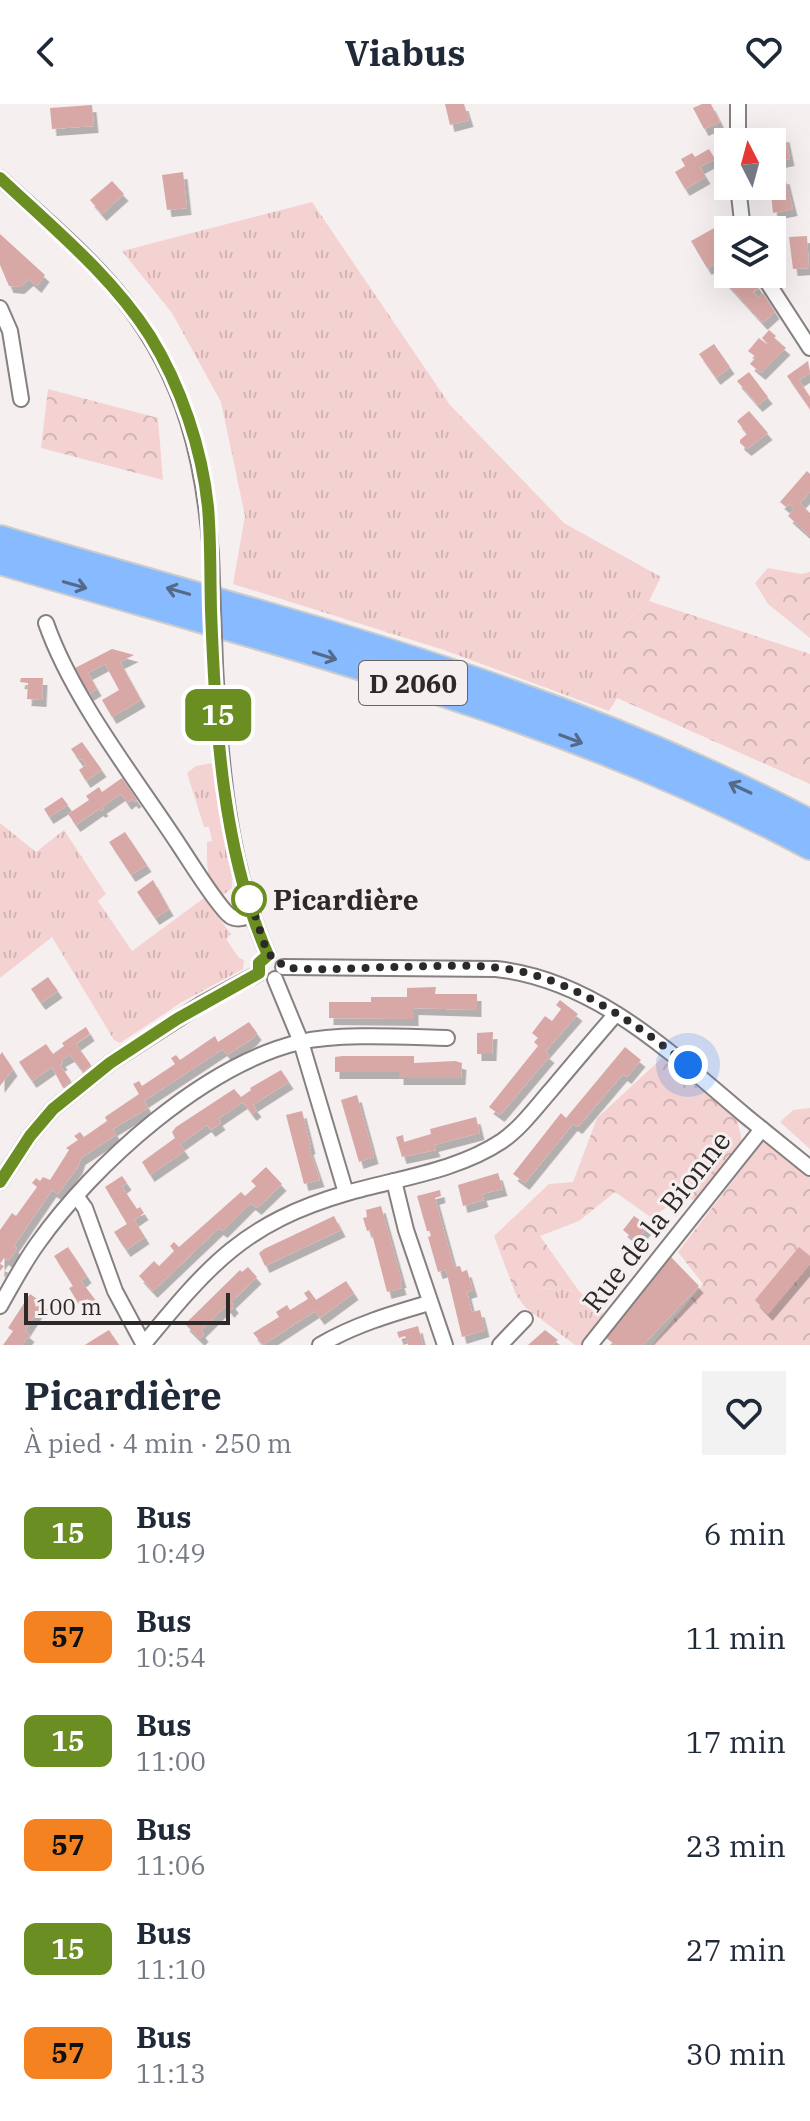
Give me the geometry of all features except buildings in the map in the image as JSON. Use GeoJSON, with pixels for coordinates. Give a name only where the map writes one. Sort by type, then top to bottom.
{"type":"FeatureCollection","features":[{"type":"Feature","properties":{"kind":"highway","name":"D 2060"},"geometry":{"type":"LineString","coordinates":[[0,538],[407,657],[512,692],[670,755],[810,822]]}},
{"type":"Feature","properties":{"kind":"highway","name":"D 2060"},"geometry":{"type":"LineString","coordinates":[[0,562],[296,647],[465,700],[698,791],[810,847]]}},
{"type":"Feature","properties":{"kind":"street"},"geometry":{"type":"LineString","coordinates":[[738,104],[738,128]]}},
{"type":"Feature","properties":{"kind":"street"},"geometry":{"type":"LineString","coordinates":[[0,178],[97,270],[125,302],[151,337],[183,404],[199,456],[207,505],[219,742],[227,806],[253,915],[268,955]]}},
{"type":"Feature","properties":{"kind":"street"},"geometry":{"type":"LineString","coordinates":[[771,288],[810,348]]}},
{"type":"Feature","properties":{"kind":"street"},"geometry":{"type":"LineString","coordinates":[[0,308],[10,331],[21,399]]}},
{"type":"Feature","properties":{"kind":"street"},"geometry":{"type":"LineString","coordinates":[[46,623],[55,649],[85,702],[228,915],[237,919],[253,915]]}},
{"type":"Feature","properties":{"kind":"street"},"geometry":{"type":"LineString","coordinates":[[268,955],[277,957],[279,973],[346,1193]]}},
{"type":"Feature","properties":{"kind":"street"},"geometry":{"type":"LineString","coordinates":[[268,955],[259,963],[259,973],[266,979],[279,973],[419,966],[521,971],[556,982],[650,1035],[810,1168]]}},
{"type":"Feature","properties":{"kind":"street"},"geometry":{"type":"LineString","coordinates":[[0,1182],[30,1136],[53,1109],[110,1063],[200,1005],[259,973]]}},
{"type":"Feature","properties":{"kind":"street"},"geometry":{"type":"LineString","coordinates":[[77,1197],[85,1208],[115,1291],[144,1345],[205,1272],[242,1239],[289,1213],[346,1193],[467,1160],[503,1140],[533,1112],[615,1015]]}},
{"type":"Feature","properties":{"kind":"street"},"geometry":{"type":"LineString","coordinates":[[0,1306],[38,1243],[97,1173],[199,1088],[241,1064],[301,1042],[364,1037],[447,1038]]}},
{"type":"Feature","properties":{"kind":"street","name":"Rue de la Bionne"},"geometry":{"type":"LineString","coordinates":[[590,1345],[762,1129]]}},
{"type":"Feature","properties":{"kind":"street"},"geometry":{"type":"LineString","coordinates":[[394,1181],[406,1230],[445,1345]]}},
{"type":"Feature","properties":{"kind":"street"},"geometry":{"type":"LineString","coordinates":[[320,1345],[381,1316],[429,1303]]}},
{"type":"Feature","properties":{"kind":"street"},"geometry":{"type":"LineString","coordinates":[[500,1345],[525,1319]]}},
{"type":"Feature","properties":{"kind":"green space"},"geometry":{"type":"Polygon","coordinates":[[[312,202],[450,405],[564,523],[661,577],[649,601],[617,630],[617,698],[609,711],[444,650],[233,584],[245,516],[221,402],[172,313],[122,251],[312,202]]]}},
{"type":"Feature","properties":{"kind":"green space"},"geometry":{"type":"Polygon","coordinates":[[[48,389],[158,418],[163,480],[41,448],[48,389]]]}},
{"type":"Feature","properties":{"kind":"green space"},"geometry":{"type":"Polygon","coordinates":[[[768,568],[801,574],[810,572],[810,638],[768,604],[755,583],[768,568]]]}},
{"type":"Feature","properties":{"kind":"green space"},"geometry":{"type":"Polygon","coordinates":[[[649,601],[810,654],[810,784],[617,698],[617,630],[649,601]]]}},
{"type":"Feature","properties":{"kind":"green space"},"geometry":{"type":"Polygon","coordinates":[[[213,763],[231,854],[232,888],[223,895],[210,878],[207,842],[212,841],[209,827],[204,827],[187,773],[196,766],[213,763]]]}},
{"type":"Feature","properties":{"kind":"green space"},"geometry":{"type":"Polygon","coordinates":[[[0,823],[36,852],[64,830],[106,894],[98,901],[132,951],[204,898],[231,934],[226,939],[239,958],[244,960],[243,969],[182,1002],[120,1043],[114,1040],[52,937],[0,978],[0,823]]]}},
{"type":"Feature","properties":{"kind":"green space"},"geometry":{"type":"Polygon","coordinates":[[[662,1058],[737,1119],[742,1141],[708,1199],[676,1200],[652,1218],[615,1192],[579,1221],[540,1236],[579,1291],[545,1288],[516,1295],[494,1236],[549,1184],[573,1182],[597,1118],[662,1058]]]}},
{"type":"Feature","properties":{"kind":"green space"},"geometry":{"type":"Polygon","coordinates":[[[810,1108],[810,1149],[780,1122],[793,1110],[810,1108]]]}},
{"type":"Feature","properties":{"kind":"green space"},"geometry":{"type":"Polygon","coordinates":[[[766,1138],[810,1176],[810,1345],[652,1345],[703,1284],[678,1252],[766,1138]]]}},
{"type":"Feature","properties":{"kind":"green space"},"geometry":{"type":"Polygon","coordinates":[[[545,1288],[579,1291],[604,1314],[581,1345],[575,1345],[526,1308],[516,1295],[545,1288]]]}},
{"type":"Feature","properties":{"kind":"bus line","name":"15"},"geometry":{"type":"LineString","coordinates":[[0,178],[97,270],[125,302],[151,337],[183,404],[199,456],[207,505],[219,742],[227,806],[253,915],[268,955],[259,963],[259,973],[200,1005],[110,1063],[53,1109],[30,1136],[0,1182]]}},
{"type":"Feature","properties":{"kind":"place","name":"Picardière"},"geometry":{"type":"Point","coordinates":[249,899]}},
{"type":"Feature","properties":{"kind":"route"},"geometry":{"type":"LineString","coordinates":[[249,899],[248,894],[268,955],[277,957],[283,967],[419,966],[521,971],[556,982],[590,1000],[650,1035],[688,1065]]}}]}
